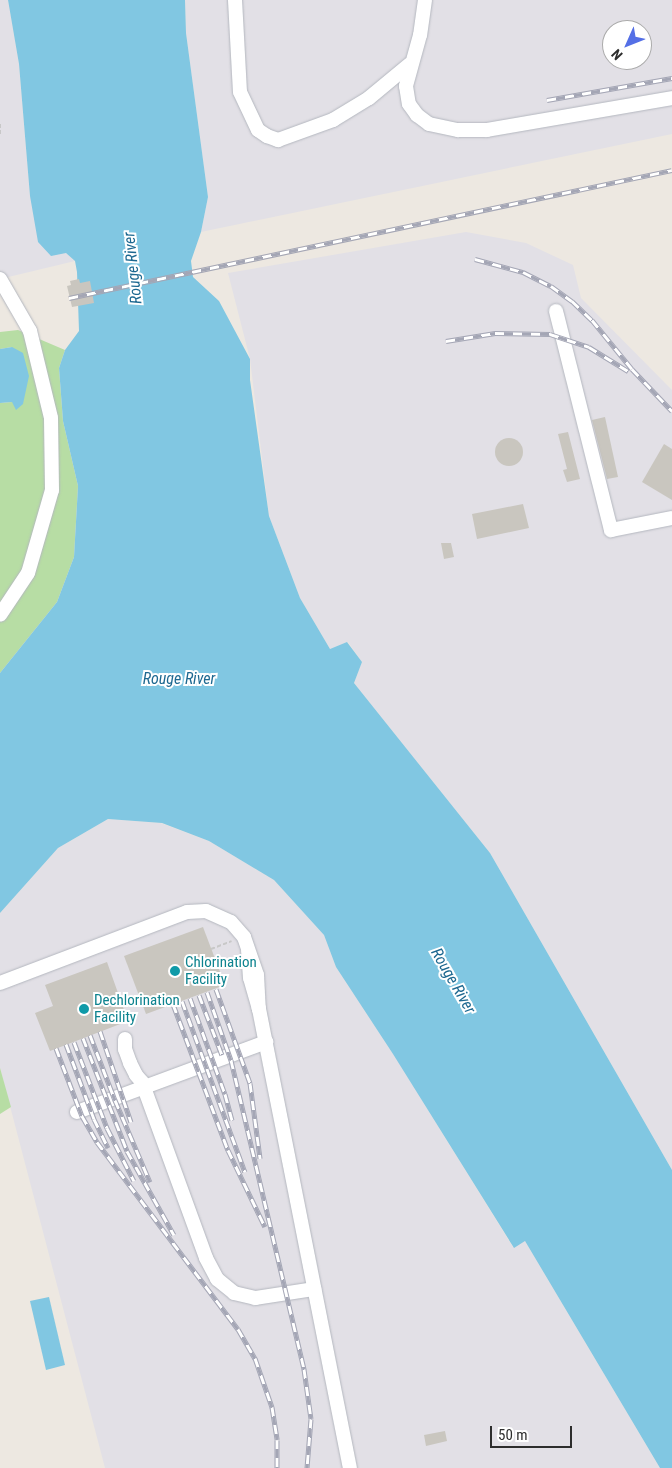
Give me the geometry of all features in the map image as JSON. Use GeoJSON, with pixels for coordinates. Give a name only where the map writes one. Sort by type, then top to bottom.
{"type":"FeatureCollection","features":[{"type":"Feature","properties":{"kind":"lane"},"geometry":{"type":"LineString","coordinates":[[235,0],[240,92],[258,130],[267,136],[278,140],[333,120],[369,98],[410,64]]}},
{"type":"Feature","properties":{"kind":"lane"},"geometry":{"type":"LineString","coordinates":[[424,0],[420,35],[410,64],[406,86],[409,104],[417,115],[429,124],[450,129],[487,130],[672,98]]}},
{"type":"Feature","properties":{"kind":"lane"},"geometry":{"type":"LineString","coordinates":[[0,279],[30,331],[51,418],[52,490],[28,573],[0,615]]}},
{"type":"Feature","properties":{"kind":"lane"},"geometry":{"type":"LineString","coordinates":[[556,311],[611,530],[672,518]]}},
{"type":"Feature","properties":{"kind":"lane"},"geometry":{"type":"LineString","coordinates":[[0,983],[187,912],[206,911],[219,914],[231,922],[246,944],[250,978],[266,1042],[350,1468]]}},
{"type":"Feature","properties":{"kind":"lane"},"geometry":{"type":"LineString","coordinates":[[77,1112],[143,1085],[266,1042]]}},
{"type":"Feature","properties":{"kind":"lane"},"geometry":{"type":"LineString","coordinates":[[143,1085],[206,1258],[217,1279],[234,1293],[255,1298],[314,1289]]}},
{"type":"Feature","properties":{"kind":"path"},"geometry":{"type":"LineString","coordinates":[[0,124],[0,136]]}},
{"type":"Feature","properties":{"kind":"path"},"geometry":{"type":"LineString","coordinates":[[211,949],[246,944]]}},
{"type":"Feature","properties":{"kind":"shaded area"},"geometry":{"type":"Polygon","coordinates":[[[0,0],[8,0],[19,64],[30,196],[59,253],[66,253],[75,261],[0,279],[0,0]]]}},
{"type":"Feature","properties":{"kind":"shaded area"},"geometry":{"type":"Polygon","coordinates":[[[185,0],[672,0],[672,134],[201,232],[208,197],[186,33],[185,0]]]}},
{"type":"Feature","properties":{"kind":"shaded area"},"geometry":{"type":"Polygon","coordinates":[[[466,232],[526,243],[573,265],[581,298],[672,390],[672,1170],[490,853],[354,683],[362,662],[348,642],[330,649],[300,598],[269,516],[250,359],[228,273],[466,232]]]}},
{"type":"Feature","properties":{"kind":"shaded area"},"geometry":{"type":"Polygon","coordinates":[[[108,819],[161,823],[209,841],[274,880],[324,935],[336,967],[394,1055],[513,1247],[525,1241],[660,1468],[105,1468],[0,1068],[0,913],[58,848],[108,819]]]}},
{"type":"Feature","properties":{"kind":"green space"},"geometry":{"type":"Polygon","coordinates":[[[18,330],[65,350],[59,368],[63,421],[78,486],[74,557],[57,602],[0,673],[0,403],[12,402],[12,347],[0,349],[0,332],[18,330]]]}},
{"type":"Feature","properties":{"kind":"green space"},"geometry":{"type":"Polygon","coordinates":[[[0,1068],[11,1107],[0,1114],[0,1068]]]}},
{"type":"Feature","properties":{"kind":"water","name":"Rouge River"},"geometry":{"type":"Polygon","coordinates":[[[8,0],[185,0],[186,33],[208,197],[201,232],[191,261],[193,277],[219,301],[250,359],[250,380],[269,516],[300,598],[330,649],[347,642],[362,662],[354,683],[490,853],[672,1170],[672,1468],[660,1468],[525,1241],[514,1248],[393,1054],[336,967],[324,935],[274,880],[209,841],[162,823],[108,819],[58,848],[0,913],[0,673],[57,602],[74,557],[78,486],[63,421],[59,368],[65,350],[79,331],[77,272],[75,261],[66,253],[51,256],[38,242],[30,196],[19,64],[8,0]]]}},
{"type":"Feature","properties":{"kind":"water"},"geometry":{"type":"Polygon","coordinates":[[[12,347],[23,353],[29,376],[23,404],[16,410],[12,402],[0,403],[0,349],[12,347]]]}},
{"type":"Feature","properties":{"kind":"water"},"geometry":{"type":"Polygon","coordinates":[[[49,1297],[65,1365],[46,1370],[30,1301],[49,1297]]]}},
{"type":"Feature","properties":{"kind":"building"},"geometry":{"type":"Polygon","coordinates":[[[79,279],[80,283],[90,281],[94,303],[72,307],[67,286],[71,285],[70,281],[79,279]]]}},
{"type":"Feature","properties":{"kind":"building"},"geometry":{"type":"Polygon","coordinates":[[[605,417],[618,477],[607,479],[592,420],[605,417]]]}},
{"type":"Feature","properties":{"kind":"building"},"geometry":{"type":"Polygon","coordinates":[[[568,432],[580,479],[567,482],[563,470],[567,469],[558,434],[568,432]]]}},
{"type":"Feature","properties":{"kind":"building"},"geometry":{"type":"Polygon","coordinates":[[[509,438],[519,442],[523,452],[519,462],[509,466],[499,462],[495,452],[499,442],[509,438]]]}},
{"type":"Feature","properties":{"kind":"building"},"geometry":{"type":"Polygon","coordinates":[[[664,444],[672,449],[672,500],[642,482],[664,444]]]}},
{"type":"Feature","properties":{"kind":"building"},"geometry":{"type":"Polygon","coordinates":[[[523,504],[529,528],[477,539],[472,514],[523,504]]]}},
{"type":"Feature","properties":{"kind":"building"},"geometry":{"type":"Polygon","coordinates":[[[441,543],[451,543],[454,557],[444,559],[441,543]]]}},
{"type":"Feature","properties":{"kind":"building","name":"Chlorination Facility"},"geometry":{"type":"Polygon","coordinates":[[[203,927],[225,985],[146,1014],[124,956],[203,927]]]}},
{"type":"Feature","properties":{"kind":"building","name":"Dechlorination Facility"},"geometry":{"type":"Polygon","coordinates":[[[107,962],[128,1021],[50,1051],[35,1013],[53,1006],[45,985],[107,962]]]}},
{"type":"Feature","properties":{"kind":"building"},"geometry":{"type":"Polygon","coordinates":[[[445,1431],[447,1441],[426,1446],[424,1435],[445,1431]]]}},
{"type":"Feature","properties":{"kind":"railway"},"geometry":{"type":"LineString","coordinates":[[547,100],[672,78]]}},
{"type":"Feature","properties":{"kind":"railway"},"geometry":{"type":"LineString","coordinates":[[69,298],[672,170]]}},
{"type":"Feature","properties":{"kind":"railway"},"geometry":{"type":"LineString","coordinates":[[475,259],[523,272],[551,286],[572,301],[592,320],[632,369],[672,411]]}},
{"type":"Feature","properties":{"kind":"railway"},"geometry":{"type":"LineString","coordinates":[[446,341],[495,333],[550,334],[589,347],[628,371]]}},
{"type":"Feature","properties":{"kind":"railway"},"geometry":{"type":"LineString","coordinates":[[216,989],[250,1083],[260,1158]]}},
{"type":"Feature","properties":{"kind":"railway"},"geometry":{"type":"LineString","coordinates":[[207,992],[231,1060],[304,1369],[311,1419],[307,1468]]}},
{"type":"Feature","properties":{"kind":"railway"},"geometry":{"type":"LineString","coordinates":[[199,995],[222,1055]]}},
{"type":"Feature","properties":{"kind":"railway"},"geometry":{"type":"LineString","coordinates":[[190,998],[225,1094],[232,1120]]}},
{"type":"Feature","properties":{"kind":"railway"},"geometry":{"type":"LineString","coordinates":[[182,1001],[245,1172]]}},
{"type":"Feature","properties":{"kind":"railway"},"geometry":{"type":"LineString","coordinates":[[173,1004],[228,1150],[265,1227]]}},
{"type":"Feature","properties":{"kind":"railway"},"geometry":{"type":"LineString","coordinates":[[100,1031],[131,1122]]}},
{"type":"Feature","properties":{"kind":"railway"},"geometry":{"type":"LineString","coordinates":[[90,1035],[150,1182]]}},
{"type":"Feature","properties":{"kind":"railway"},"geometry":{"type":"LineString","coordinates":[[83,1038],[127,1151],[174,1235]]}},
{"type":"Feature","properties":{"kind":"railway"},"geometry":{"type":"LineString","coordinates":[[74,1042],[107,1128],[134,1181]]}},
{"type":"Feature","properties":{"kind":"railway"},"geometry":{"type":"LineString","coordinates":[[66,1044],[94,1119],[108,1148]]}},
{"type":"Feature","properties":{"kind":"railway"},"geometry":{"type":"LineString","coordinates":[[56,1048],[82,1116],[97,1142],[238,1329],[255,1358],[272,1407],[277,1440],[277,1468]]}},
{"type":"Feature","properties":{"kind":"place","name":"Chlorination Facility"},"geometry":{"type":"Point","coordinates":[175,971]}},
{"type":"Feature","properties":{"kind":"place","name":"Dechlorination Facility"},"geometry":{"type":"Point","coordinates":[84,1009]}}]}
